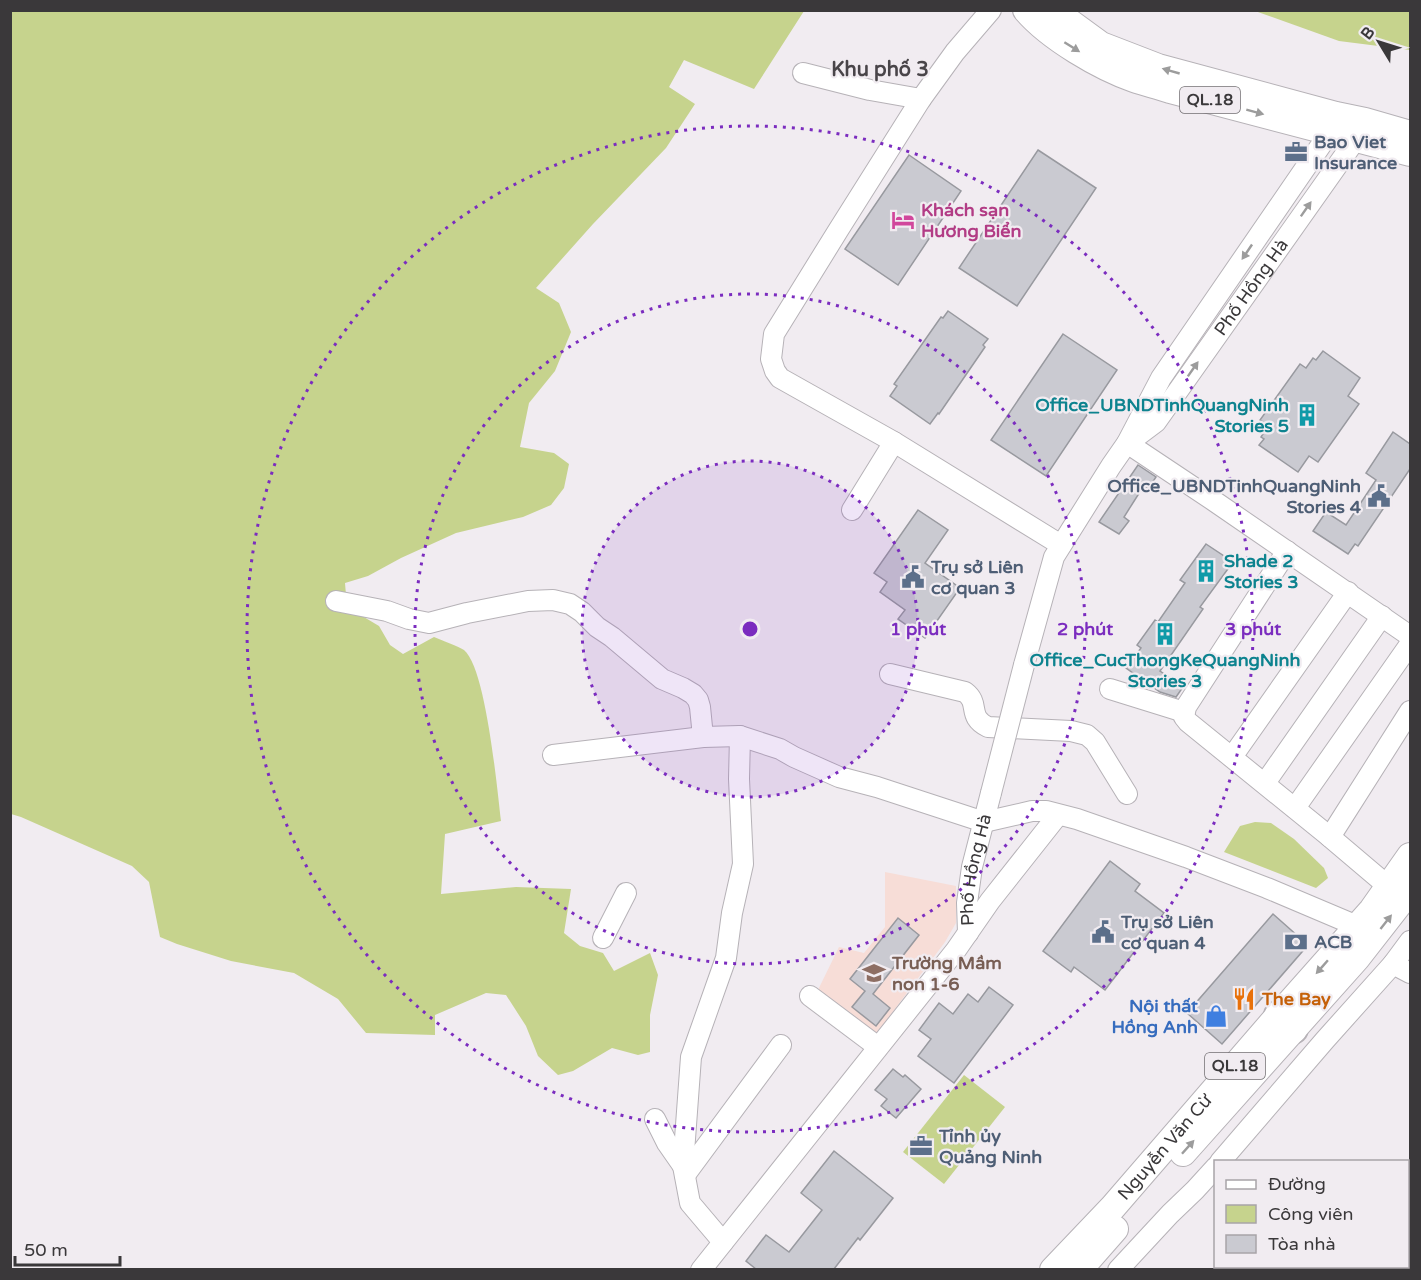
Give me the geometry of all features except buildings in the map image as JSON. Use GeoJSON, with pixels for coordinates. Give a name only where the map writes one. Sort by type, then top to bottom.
{"type":"FeatureCollection","features":[{"type":"Feature","properties":{"kind":"main road","name":"QL.18"},"geometry":{"type":"LineString","coordinates":[[1026,10],[1058,38],[1092,59],[1132,78],[1170,90],[1333,123]]}},
{"type":"Feature","properties":{"kind":"main road","name":"QL.18"},"geometry":{"type":"LineString","coordinates":[[1053,10],[1101,45],[1158,67],[1358,130],[1410,153]]}},
{"type":"Feature","properties":{"kind":"main road","name":"QL.18"},"geometry":{"type":"LineString","coordinates":[[1358,130],[1410,134]]}},
{"type":"Feature","properties":{"kind":"main road","name":"Nguyễn Văn Cừ"},"geometry":{"type":"LineString","coordinates":[[1053,1269],[1286,1022],[1357,958],[1400,888],[1410,856]]}},
{"type":"Feature","properties":{"kind":"main road","name":"Nguyễn Văn Cừ"},"geometry":{"type":"LineString","coordinates":[[1079,1269],[1286,1022],[1357,926],[1372,910],[1400,888]]}},
{"type":"Feature","properties":{"kind":"street"},"geometry":{"type":"LineString","coordinates":[[991,10],[955,52],[921,99],[839,229],[774,334],[771,359],[780,378],[894,442],[1061,545]]}},
{"type":"Feature","properties":{"kind":"street"},"geometry":{"type":"LineString","coordinates":[[803,73],[870,90],[921,99]]}},
{"type":"Feature","properties":{"kind":"street","name":"Phố Hồng Hà"},"geometry":{"type":"LineString","coordinates":[[701,1269],[968,933],[967,903],[972,867],[1050,566],[1061,545],[1127,443],[1161,378],[1333,123]]}},
{"type":"Feature","properties":{"kind":"street","name":"Phố Hồng Hà"},"geometry":{"type":"LineString","coordinates":[[1127,443],[1156,422],[1358,130]]}},
{"type":"Feature","properties":{"kind":"street"},"geometry":{"type":"LineString","coordinates":[[852,510],[894,442]]}},
{"type":"Feature","properties":{"kind":"street"},"geometry":{"type":"LineString","coordinates":[[1127,443],[1410,636]]}},
{"type":"Feature","properties":{"kind":"street"},"geometry":{"type":"LineString","coordinates":[[1287,551],[1186,706],[1184,717],[1330,837],[1400,888]]}},
{"type":"Feature","properties":{"kind":"street"},"geometry":{"type":"LineString","coordinates":[[1232,757],[1348,592]]}},
{"type":"Feature","properties":{"kind":"street"},"geometry":{"type":"LineString","coordinates":[[336,601],[387,611],[429,623],[528,601],[553,600],[570,604],[662,679],[693,694],[700,707],[703,736]]}},
{"type":"Feature","properties":{"kind":"street"},"geometry":{"type":"LineString","coordinates":[[1265,783],[1382,616]]}},
{"type":"Feature","properties":{"kind":"street"},"geometry":{"type":"LineString","coordinates":[[1295,808],[1410,644]]}},
{"type":"Feature","properties":{"kind":"street"},"geometry":{"type":"LineString","coordinates":[[890,674],[965,692],[973,703],[974,714],[979,722],[988,727],[1071,731],[1087,735],[1095,742],[1127,794]]}},
{"type":"Feature","properties":{"kind":"street"},"geometry":{"type":"LineString","coordinates":[[1110,689],[1184,712]]}},
{"type":"Feature","properties":{"kind":"street"},"geometry":{"type":"LineString","coordinates":[[1330,837],[1410,711]]}},
{"type":"Feature","properties":{"kind":"street"},"geometry":{"type":"LineString","coordinates":[[553,755],[703,736],[740,736],[780,749],[803,762],[839,777],[984,822],[1046,811],[1077,819],[1186,857],[1357,926]]}},
{"type":"Feature","properties":{"kind":"street"},"geometry":{"type":"LineString","coordinates":[[723,1242],[690,1203],[684,1171],[691,1057],[726,958],[732,913],[743,864],[739,778],[740,736]]}},
{"type":"Feature","properties":{"kind":"street"},"geometry":{"type":"LineString","coordinates":[[968,933],[1058,815]]}},
{"type":"Feature","properties":{"kind":"street"},"geometry":{"type":"LineString","coordinates":[[603,938],[626,893]]}},
{"type":"Feature","properties":{"kind":"street"},"geometry":{"type":"LineString","coordinates":[[1221,1160],[1325,1040],[1402,968],[1410,941]]}},
{"type":"Feature","properties":{"kind":"street"},"geometry":{"type":"LineString","coordinates":[[810,996],[878,1047]]}},
{"type":"Feature","properties":{"kind":"street"},"geometry":{"type":"LineString","coordinates":[[684,1171],[781,1045]]}},
{"type":"Feature","properties":{"kind":"street"},"geometry":{"type":"LineString","coordinates":[[655,1119],[684,1171]]}},
{"type":"Feature","properties":{"kind":"street"},"geometry":{"type":"LineString","coordinates":[[1118,1269],[1195,1191],[1214,1168]]}},
{"type":"Feature","properties":{"kind":"shaded area","name":"Trường Mầm non 1-6"},"geometry":{"type":"Polygon","coordinates":[[[885,872],[956,886],[956,923],[945,942],[874,1037],[817,992],[839,947],[864,953],[885,927],[885,872]]]}},
{"type":"Feature","properties":{"kind":"green space"},"geometry":{"type":"Polygon","coordinates":[[[10,11],[804,11],[754,89],[684,60],[669,87],[695,104],[666,148],[536,288],[559,303],[571,332],[555,371],[529,403],[520,447],[554,453],[569,464],[564,488],[551,505],[523,517],[456,533],[368,576],[345,583],[347,607],[379,626],[390,645],[403,654],[434,637],[464,650],[472,661],[478,680],[489,730],[501,821],[445,834],[441,894],[516,887],[571,889],[564,933],[580,946],[603,953],[614,971],[650,953],[658,975],[650,1015],[650,1052],[638,1055],[612,1048],[573,1071],[558,1075],[538,1056],[526,1026],[506,995],[486,993],[435,1015],[435,1035],[366,1033],[338,999],[294,973],[231,961],[160,937],[149,882],[132,866],[11,814],[10,11]]]}},
{"type":"Feature","properties":{"kind":"green space"},"geometry":{"type":"Polygon","coordinates":[[[1255,11],[1410,11],[1410,50],[1339,41],[1255,11]]]}},
{"type":"Feature","properties":{"kind":"green space"},"geometry":{"type":"Polygon","coordinates":[[[1255,822],[1271,823],[1294,839],[1324,868],[1328,878],[1316,888],[1224,852],[1240,826],[1255,822]]]}},
{"type":"Feature","properties":{"kind":"green space"},"geometry":{"type":"Polygon","coordinates":[[[964,1075],[1005,1107],[944,1184],[903,1152],[964,1075]]]}},
{"type":"Feature","properties":{"kind":"place","name":"Bao Viet Insurance"},"geometry":{"type":"Point","coordinates":[1296,152]}},
{"type":"Feature","properties":{"kind":"place","name":"Khách sạn Hương Biển"},"geometry":{"type":"Point","coordinates":[903,220]}},
{"type":"Feature","properties":{"kind":"place","name":"Office_UBNDTinhQuangNinh Stories 5"},"geometry":{"type":"Point","coordinates":[1307,415]}},
{"type":"Feature","properties":{"kind":"place","name":"Office_UBNDTinhQuangNinh Stories 4"},"geometry":{"type":"Point","coordinates":[1379,496]}},
{"type":"Feature","properties":{"kind":"place","name":"Shade 2 Stories 3"},"geometry":{"type":"Point","coordinates":[1206,571]}},
{"type":"Feature","properties":{"kind":"place","name":"Trụ sở Liên cơ quan 3"},"geometry":{"type":"Point","coordinates":[913,577]}},
{"type":"Feature","properties":{"kind":"place","name":"Office_CucThongKeQuangNinh Stories 3"},"geometry":{"type":"Point","coordinates":[1165,634]}},
{"type":"Feature","properties":{"kind":"place","name":"Trụ sở Liên cơ quan 4"},"geometry":{"type":"Point","coordinates":[1103,932]}},
{"type":"Feature","properties":{"kind":"place","name":"ACB"},"geometry":{"type":"Point","coordinates":[1296,942]}},
{"type":"Feature","properties":{"kind":"place","name":"Trường Mầm non 1-6"},"geometry":{"type":"Point","coordinates":[874,973]}},
{"type":"Feature","properties":{"kind":"place","name":"The Bay"},"geometry":{"type":"Point","coordinates":[1244,999]}},
{"type":"Feature","properties":{"kind":"place","name":"Nội thất Hồng Anh"},"geometry":{"type":"Point","coordinates":[1216,1016]}},
{"type":"Feature","properties":{"kind":"place","name":"Tỉnh ủy Quảng Ninh"},"geometry":{"type":"Point","coordinates":[921,1146]}},
{"type":"Feature","properties":{"kind":"district","name":"Khu phố 3"},"geometry":{"type":"Point","coordinates":[880,70]}}]}
